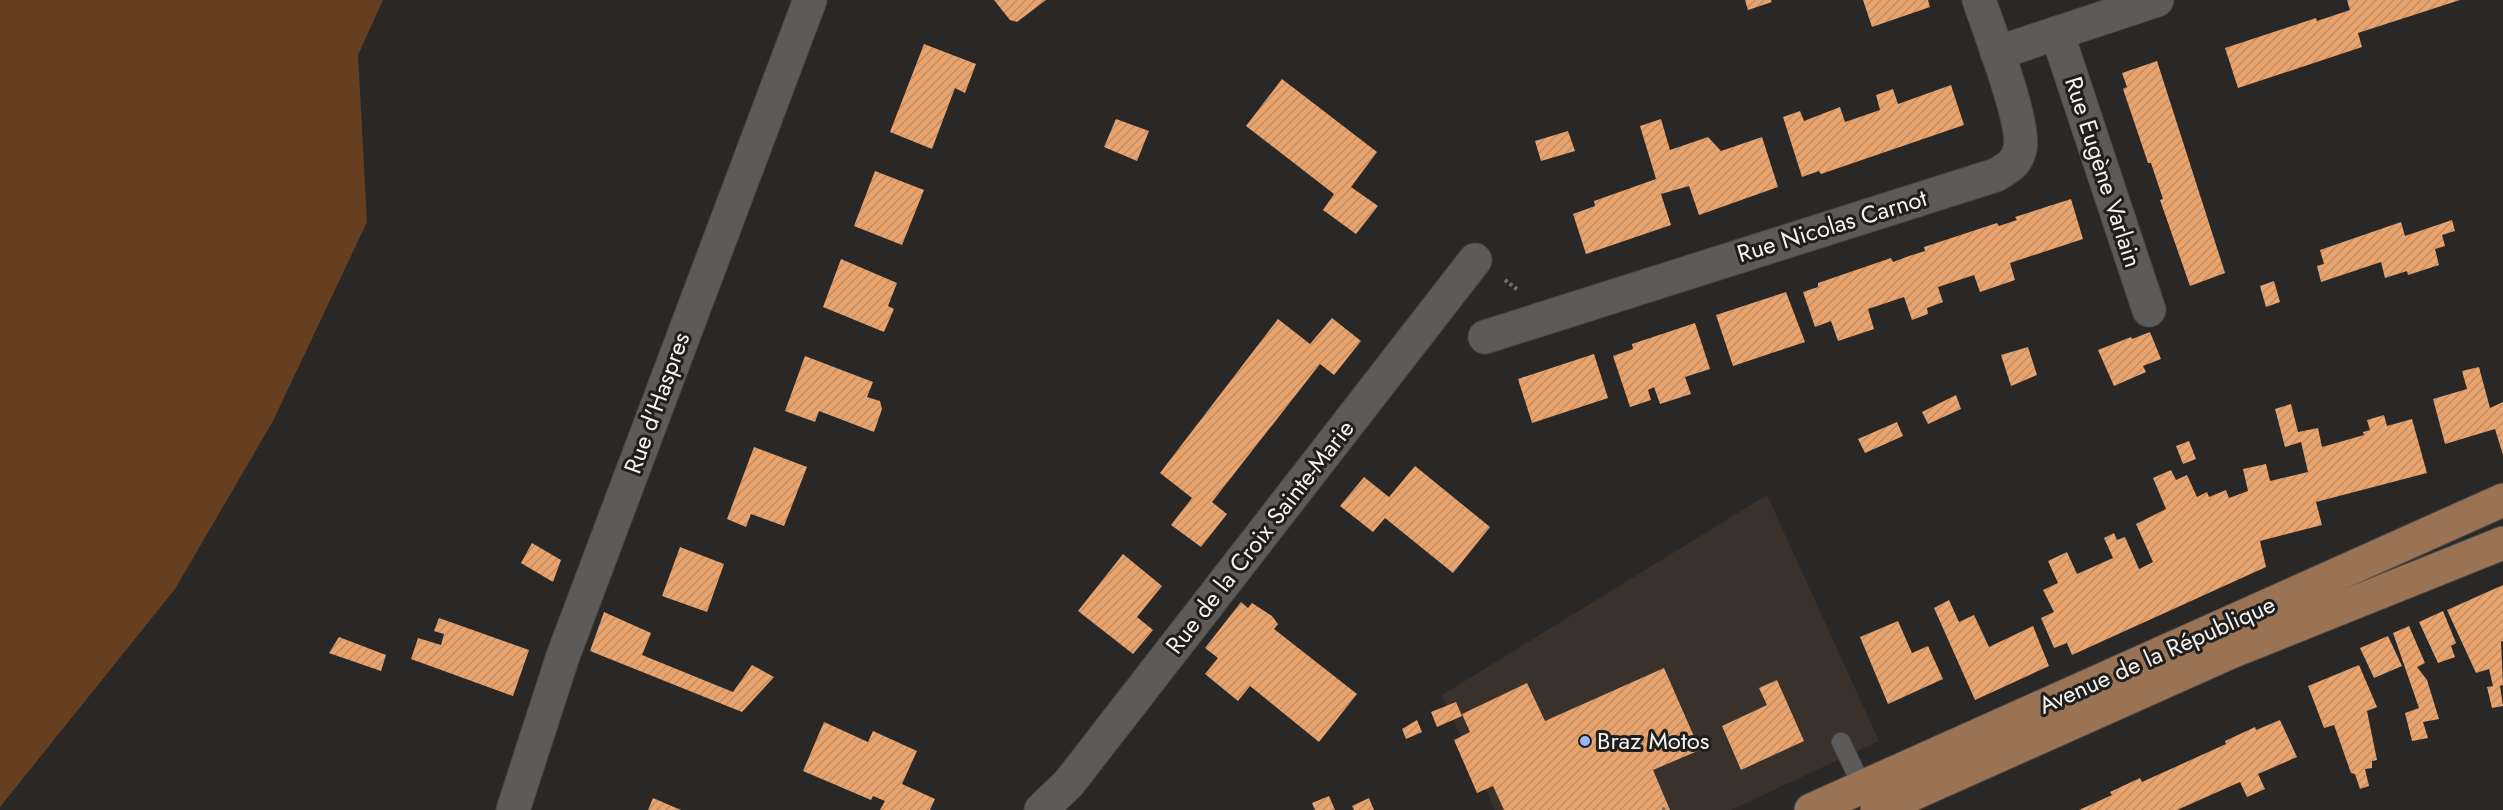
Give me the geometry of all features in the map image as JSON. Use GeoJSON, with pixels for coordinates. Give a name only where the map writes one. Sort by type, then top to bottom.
{"type":"FeatureCollection","features":[{"type":"Feature","properties":{"kind":"main road","name":"Avenue de la République"},"geometry":{"type":"LineString","coordinates":[[1871,802],[2503,501]]}},
{"type":"Feature","properties":{"kind":"main road","name":"Avenue de la République"},"geometry":{"type":"LineString","coordinates":[[1811,810],[1871,802],[2231,652],[2503,543]]}},
{"type":"Feature","properties":{"kind":"street","name":"Rue d'Haspres"},"geometry":{"type":"LineString","coordinates":[[513,810],[567,646],[810,0]]}},
{"type":"Feature","properties":{"kind":"street","name":"Rue Nicolas Carnot"},"geometry":{"type":"LineString","coordinates":[[1485,337],[1996,175],[2007,168],[2016,160],[2022,137],[1979,0]]}},
{"type":"Feature","properties":{"kind":"street"},"geometry":{"type":"LineString","coordinates":[[1997,53],[2157,0]]}},
{"type":"Feature","properties":{"kind":"street","name":"Rue Eugène Varlain"},"geometry":{"type":"LineString","coordinates":[[2056,33],[2148,310]]}},
{"type":"Feature","properties":{"kind":"street","name":"Rue de la Croix Sainte-Marie"},"geometry":{"type":"LineString","coordinates":[[1041,810],[1069,783],[1475,260]]}},
{"type":"Feature","properties":{"kind":"lane"},"geometry":{"type":"LineString","coordinates":[[1841,742],[1871,802]]}},
{"type":"Feature","properties":{"kind":"path"},"geometry":{"type":"LineString","coordinates":[[1475,260],[1554,314]]}},
{"type":"Feature","properties":{"kind":"shaded area"},"geometry":{"type":"Polygon","coordinates":[[[0,0],[383,0],[358,55],[367,222],[273,421],[175,589],[0,807],[0,0]]]}},
{"type":"Feature","properties":{"kind":"shaded area"},"geometry":{"type":"Polygon","coordinates":[[[1767,495],[1879,741],[1731,810],[1495,810],[1442,695],[1767,495]]]}},
{"type":"Feature","properties":{"kind":"building"},"geometry":{"type":"Polygon","coordinates":[[[994,0],[1046,0],[1017,22],[1010,20],[994,0]]]}},
{"type":"Feature","properties":{"kind":"building"},"geometry":{"type":"Polygon","coordinates":[[[1745,0],[1771,0],[1772,2],[1748,10],[1745,0]]]}},
{"type":"Feature","properties":{"kind":"building"},"geometry":{"type":"Polygon","coordinates":[[[1863,0],[1928,0],[1930,7],[1872,27],[1863,0]]]}},
{"type":"Feature","properties":{"kind":"building"},"geometry":{"type":"Polygon","coordinates":[[[2347,0],[2460,0],[2358,33],[2362,47],[2238,88],[2225,48],[2316,18],[2317,21],[2350,10],[2347,0]]]}},
{"type":"Feature","properties":{"kind":"building"},"geometry":{"type":"Polygon","coordinates":[[[924,44],[976,64],[965,93],[955,88],[932,149],[890,132],[924,44]]]}},
{"type":"Feature","properties":{"kind":"building"},"geometry":{"type":"Polygon","coordinates":[[[2157,61],[2225,273],[2190,286],[2160,200],[2163,199],[2151,163],[2148,163],[2123,89],[2127,87],[2122,73],[2157,61]]]}},
{"type":"Feature","properties":{"kind":"building"},"geometry":{"type":"Polygon","coordinates":[[[1282,79],[1377,152],[1351,187],[1378,206],[1356,234],[1323,210],[1334,194],[1246,126],[1282,79]]]}},
{"type":"Feature","properties":{"kind":"building"},"geometry":{"type":"Polygon","coordinates":[[[1951,85],[1964,125],[1821,174],[1819,171],[1802,177],[1783,117],[1800,111],[1804,121],[1840,107],[1845,122],[1880,110],[1876,95],[1893,89],[1898,104],[1951,85]]]}},
{"type":"Feature","properties":{"kind":"building"},"geometry":{"type":"Polygon","coordinates":[[[1116,119],[1149,131],[1137,161],[1104,147],[1116,119]]]}},
{"type":"Feature","properties":{"kind":"building"},"geometry":{"type":"Polygon","coordinates":[[[1661,119],[1670,150],[1708,137],[1721,151],[1762,137],[1778,187],[1699,215],[1689,186],[1661,194],[1671,225],[1586,254],[1573,214],[1595,206],[1594,201],[1656,179],[1640,126],[1661,119]]]}},
{"type":"Feature","properties":{"kind":"building"},"geometry":{"type":"Polygon","coordinates":[[[1568,131],[1575,151],[1541,161],[1535,141],[1568,131]]]}},
{"type":"Feature","properties":{"kind":"building"},"geometry":{"type":"Polygon","coordinates":[[[875,171],[924,190],[902,245],[854,226],[875,171]]]}},
{"type":"Feature","properties":{"kind":"building"},"geometry":{"type":"Polygon","coordinates":[[[2071,199],[2083,239],[2010,263],[2015,280],[1980,292],[1974,275],[1938,287],[1943,302],[1927,308],[1928,314],[1912,320],[1904,297],[1868,309],[1874,329],[1838,341],[1831,321],[1815,327],[1803,292],[1818,287],[1818,283],[1891,258],[1893,262],[1925,251],[1924,247],[1997,223],[1999,226],[2017,220],[2015,217],[2071,199]]]}},
{"type":"Feature","properties":{"kind":"building"},"geometry":{"type":"Polygon","coordinates":[[[2452,220],[2455,231],[2442,235],[2445,246],[2435,249],[2439,265],[2408,275],[2407,271],[2385,278],[2381,262],[2321,282],[2317,266],[2324,264],[2320,250],[2401,222],[2405,236],[2452,220]]]}},
{"type":"Feature","properties":{"kind":"building"},"geometry":{"type":"Polygon","coordinates":[[[841,259],[897,283],[888,306],[894,309],[884,332],[823,307],[841,259]]]}},
{"type":"Feature","properties":{"kind":"building"},"geometry":{"type":"Polygon","coordinates":[[[2274,281],[2280,302],[2266,307],[2260,286],[2274,281]]]}},
{"type":"Feature","properties":{"kind":"building"},"geometry":{"type":"Polygon","coordinates":[[[1786,292],[1805,342],[1733,366],[1716,315],[1786,292]]]}},
{"type":"Feature","properties":{"kind":"building"},"geometry":{"type":"Polygon","coordinates":[[[1332,318],[1361,341],[1334,375],[1320,364],[1212,502],[1227,514],[1201,547],[1171,525],[1192,498],[1160,473],[1278,319],[1310,344],[1332,318]]]}},
{"type":"Feature","properties":{"kind":"building"},"geometry":{"type":"Polygon","coordinates":[[[1695,323],[1710,369],[1685,377],[1691,394],[1660,404],[1654,387],[1648,390],[1651,400],[1630,407],[1613,356],[1633,349],[1632,344],[1695,323]]]}},
{"type":"Feature","properties":{"kind":"building"},"geometry":{"type":"Polygon","coordinates":[[[2150,332],[2161,359],[2143,366],[2146,372],[2114,386],[2098,350],[2150,332]]]}},
{"type":"Feature","properties":{"kind":"building"},"geometry":{"type":"Polygon","coordinates":[[[2028,347],[2037,375],[2011,386],[2001,355],[2028,347]]]}},
{"type":"Feature","properties":{"kind":"building"},"geometry":{"type":"Polygon","coordinates":[[[1594,354],[1608,398],[1532,423],[1518,379],[1594,354]]]}},
{"type":"Feature","properties":{"kind":"building"},"geometry":{"type":"Polygon","coordinates":[[[805,356],[873,382],[867,397],[880,401],[882,409],[874,432],[819,411],[815,422],[785,411],[805,356]]]}},
{"type":"Feature","properties":{"kind":"building"},"geometry":{"type":"Polygon","coordinates":[[[2479,367],[2490,408],[2503,402],[2503,455],[2495,429],[2445,444],[2433,399],[2467,389],[2462,371],[2479,367]]]}},
{"type":"Feature","properties":{"kind":"building"},"geometry":{"type":"Polygon","coordinates":[[[1956,395],[1961,409],[1928,424],[1922,412],[1956,395]]]}},
{"type":"Feature","properties":{"kind":"building"},"geometry":{"type":"Polygon","coordinates":[[[2291,404],[2298,432],[2318,428],[2322,447],[2364,435],[2363,432],[2370,430],[2367,420],[2384,415],[2387,426],[2412,419],[2427,473],[2316,502],[2322,525],[2260,541],[2266,567],[2072,655],[2067,643],[2054,648],[2041,618],[2054,612],[2043,590],[2058,583],[2048,561],[2067,552],[2077,574],[2113,558],[2104,538],[2114,533],[2117,540],[2125,537],[2139,569],[2153,562],[2136,524],[2166,509],[2153,478],[2171,470],[2176,480],[2187,475],[2197,497],[2207,492],[2209,497],[2226,490],[2229,498],[2248,491],[2243,469],[2266,464],[2270,481],[2308,472],[2301,442],[2285,447],[2275,409],[2291,404]]]}},
{"type":"Feature","properties":{"kind":"building"},"geometry":{"type":"Polygon","coordinates":[[[1897,422],[1903,436],[1865,453],[1858,439],[1897,422]]]}},
{"type":"Feature","properties":{"kind":"building"},"geometry":{"type":"Polygon","coordinates":[[[2189,441],[2196,459],[2183,464],[2176,446],[2189,441]]]}},
{"type":"Feature","properties":{"kind":"building"},"geometry":{"type":"Polygon","coordinates":[[[754,447],[807,467],[784,526],[751,514],[746,527],[727,519],[754,447]]]}},
{"type":"Feature","properties":{"kind":"building"},"geometry":{"type":"Polygon","coordinates":[[[1415,466],[1490,527],[1453,573],[1385,518],[1373,532],[1340,506],[1364,477],[1389,497],[1415,466]]]}},
{"type":"Feature","properties":{"kind":"building"},"geometry":{"type":"Polygon","coordinates":[[[532,543],[561,560],[553,582],[521,563],[532,543]]]}},
{"type":"Feature","properties":{"kind":"building"},"geometry":{"type":"Polygon","coordinates":[[[680,547],[724,564],[707,612],[662,596],[680,547]]]}},
{"type":"Feature","properties":{"kind":"building"},"geometry":{"type":"Polygon","coordinates":[[[1123,554],[1162,586],[1137,617],[1153,630],[1133,654],[1078,611],[1123,554]]]}},
{"type":"Feature","properties":{"kind":"building"},"geometry":{"type":"Polygon","coordinates":[[[2503,585],[2503,641],[2501,642],[2503,685],[2500,686],[2503,706],[2492,708],[2487,687],[2493,686],[2489,669],[2476,673],[2447,610],[2503,585]]]}},
{"type":"Feature","properties":{"kind":"building"},"geometry":{"type":"Polygon","coordinates":[[[1949,600],[1959,622],[1974,615],[1989,647],[2033,626],[2049,666],[1975,700],[1934,608],[1949,600]]]}},
{"type":"Feature","properties":{"kind":"building"},"geometry":{"type":"Polygon","coordinates":[[[1241,602],[1248,608],[1252,603],[1272,616],[1278,624],[1274,629],[1357,694],[1319,742],[1250,686],[1238,701],[1205,674],[1218,658],[1205,648],[1241,602]]]}},
{"type":"Feature","properties":{"kind":"building"},"geometry":{"type":"Polygon","coordinates":[[[2443,611],[2456,643],[2451,646],[2455,657],[2438,663],[2419,622],[2443,611]]]}},
{"type":"Feature","properties":{"kind":"building"},"geometry":{"type":"Polygon","coordinates":[[[604,612],[651,633],[642,655],[733,692],[752,665],[774,677],[742,712],[590,651],[604,612]]]}},
{"type":"Feature","properties":{"kind":"building"},"geometry":{"type":"Polygon","coordinates":[[[439,618],[529,650],[513,696],[411,659],[418,638],[441,645],[444,634],[434,631],[439,618]]]}},
{"type":"Feature","properties":{"kind":"building"},"geometry":{"type":"Polygon","coordinates":[[[1898,621],[1912,653],[1928,646],[1943,679],[1888,704],[1860,637],[1898,621]]]}},
{"type":"Feature","properties":{"kind":"building"},"geometry":{"type":"Polygon","coordinates":[[[2409,626],[2425,663],[2417,667],[2427,680],[2439,719],[2423,722],[2428,738],[2412,741],[2405,713],[2419,708],[2393,633],[2409,626]]]}},
{"type":"Feature","properties":{"kind":"building"},"geometry":{"type":"Polygon","coordinates":[[[2388,636],[2402,666],[2374,678],[2360,648],[2388,636]]]}},
{"type":"Feature","properties":{"kind":"building"},"geometry":{"type":"Polygon","coordinates":[[[339,637],[386,655],[381,671],[329,653],[339,637]]]}},
{"type":"Feature","properties":{"kind":"building"},"geometry":{"type":"Polygon","coordinates":[[[2359,665],[2377,707],[2367,711],[2377,760],[2372,761],[2372,768],[2365,769],[2369,786],[2360,789],[2355,774],[2351,773],[2334,725],[2324,728],[2308,686],[2359,665]]]}},
{"type":"Feature","properties":{"kind":"building","name":"Braz Motos"},"geometry":{"type":"Polygon","coordinates":[[[1664,668],[1700,750],[1653,770],[1670,810],[1504,810],[1493,786],[1477,793],[1454,740],[1470,732],[1462,714],[1527,683],[1545,721],[1664,668]]]}},
{"type":"Feature","properties":{"kind":"building"},"geometry":{"type":"Polygon","coordinates":[[[1777,680],[1804,741],[1741,770],[1722,726],[1767,705],[1759,688],[1777,680]]]}},
{"type":"Feature","properties":{"kind":"building"},"geometry":{"type":"Polygon","coordinates":[[[1456,702],[1462,716],[1437,727],[1431,712],[1456,702]]]}},
{"type":"Feature","properties":{"kind":"building"},"geometry":{"type":"Polygon","coordinates":[[[1417,720],[1422,732],[1406,739],[1402,729],[1417,720]]]}},
{"type":"Feature","properties":{"kind":"building"},"geometry":{"type":"Polygon","coordinates":[[[2280,720],[2297,757],[2258,774],[2265,789],[2247,797],[2240,782],[2177,810],[2079,810],[2112,795],[2110,792],[2140,778],[2142,782],[2226,744],[2225,741],[2255,727],[2256,730],[2280,720]]]}},
{"type":"Feature","properties":{"kind":"building"},"geometry":{"type":"Polygon","coordinates":[[[824,722],[868,742],[873,731],[917,751],[902,784],[935,799],[930,810],[880,810],[885,801],[873,796],[871,800],[803,771],[824,722]]]}},
{"type":"Feature","properties":{"kind":"building"},"geometry":{"type":"Polygon","coordinates":[[[1329,796],[1335,810],[1315,810],[1312,803],[1329,796]]]}},
{"type":"Feature","properties":{"kind":"building"},"geometry":{"type":"Polygon","coordinates":[[[653,798],[681,810],[648,810],[653,798]]]}},
{"type":"Feature","properties":{"kind":"building"},"geometry":{"type":"Polygon","coordinates":[[[1369,798],[1374,810],[1354,810],[1352,806],[1369,798]]]}},
{"type":"Feature","properties":{"kind":"place","name":"Braz Motos"},"geometry":{"type":"Point","coordinates":[1585,741]}}]}
